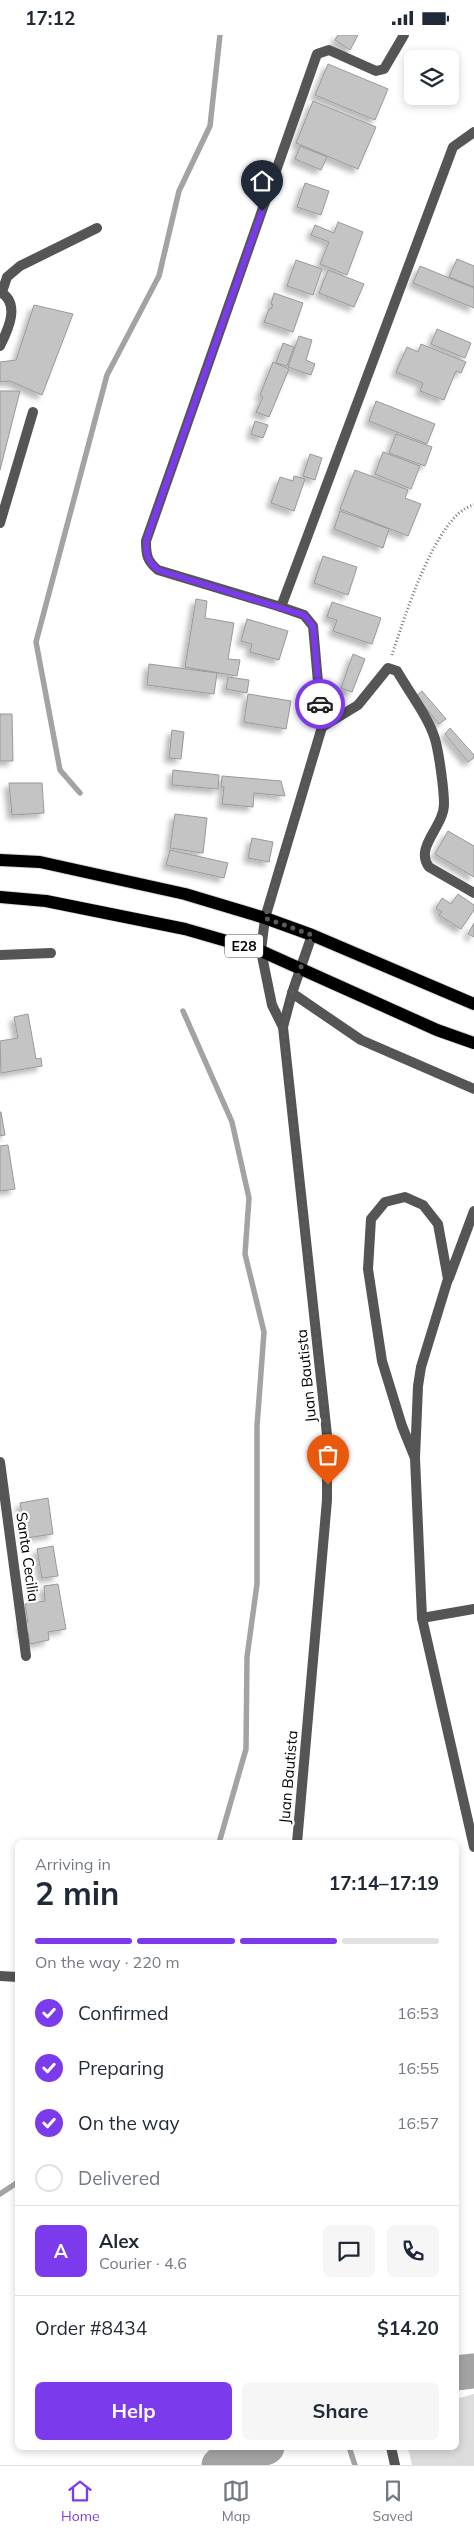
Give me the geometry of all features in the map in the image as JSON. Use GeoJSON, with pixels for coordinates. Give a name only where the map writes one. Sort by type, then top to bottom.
{"type":"FeatureCollection","features":[{"type":"Feature","properties":{"kind":"main road","name":"E28"},"geometry":{"type":"LineString","coordinates":[[0,860],[40,863],[185,894],[265,918],[312,935],[474,1004]]}},
{"type":"Feature","properties":{"kind":"main road","name":"E28"},"geometry":{"type":"LineString","coordinates":[[0,897],[46,901],[185,929],[261,951],[437,1030],[474,1043]]}},
{"type":"Feature","properties":{"kind":"street"},"geometry":{"type":"LineString","coordinates":[[404,35],[384,69],[376,71],[329,50],[317,54],[146,541],[146,555],[150,564],[158,570],[304,615],[313,626],[322,727],[358,705],[388,668],[397,671],[435,739],[444,805],[441,821],[423,852],[424,861],[429,867],[474,893]]}},
{"type":"Feature","properties":{"kind":"street"},"geometry":{"type":"LineString","coordinates":[[281,607],[453,147],[474,132]]}},
{"type":"Feature","properties":{"kind":"street"},"geometry":{"type":"LineString","coordinates":[[0,346],[12,322],[9,300],[1,292],[7,277],[20,266],[97,228]]}},
{"type":"Feature","properties":{"kind":"street"},"geometry":{"type":"LineString","coordinates":[[0,523],[32,412]]}},
{"type":"Feature","properties":{"kind":"street","name":"Juan Bautista"},"geometry":{"type":"LineString","coordinates":[[297,1840],[329,1471],[327,1435],[283,1027],[272,1005],[261,951],[265,918],[322,727]]}},
{"type":"Feature","properties":{"kind":"street","name":"Juan Bautista"},"geometry":{"type":"LineString","coordinates":[[283,1027],[292,993],[312,935]]}},
{"type":"Feature","properties":{"kind":"street"},"geometry":{"type":"LineString","coordinates":[[0,955],[50,953]]}},
{"type":"Feature","properties":{"kind":"street"},"geometry":{"type":"LineString","coordinates":[[292,993],[361,1040],[474,1089]]}},
{"type":"Feature","properties":{"kind":"street"},"geometry":{"type":"LineString","coordinates":[[415,1458],[402,1426],[382,1361],[368,1269],[371,1219],[385,1202],[405,1197],[424,1205],[438,1224],[448,1279]]}},
{"type":"Feature","properties":{"kind":"street"},"geometry":{"type":"LineString","coordinates":[[474,1211],[448,1279],[421,1367],[415,1458],[422,1618],[474,1847]]}},
{"type":"Feature","properties":{"kind":"street","name":"Santa Cecilia"},"geometry":{"type":"LineString","coordinates":[[0,1462],[26,1656]]}},
{"type":"Feature","properties":{"kind":"street"},"geometry":{"type":"LineString","coordinates":[[422,1618],[474,1609]]}},
{"type":"Feature","properties":{"kind":"street"},"geometry":{"type":"LineString","coordinates":[[0,1975],[15,1977]]}},
{"type":"Feature","properties":{"kind":"street"},"geometry":{"type":"LineString","coordinates":[[392,2450],[396,2465]]}},
{"type":"Feature","properties":{"kind":"path"},"geometry":{"type":"LineString","coordinates":[[388,668],[414,588],[437,544],[458,513],[474,505]]}},
{"type":"Feature","properties":{"kind":"shaded area"},"geometry":{"type":"Polygon","coordinates":[[[474,2394],[474,2465],[412,2465],[408,2450],[459,2450],[459,2398],[474,2394]]]}},
{"type":"Feature","properties":{"kind":"building"},"geometry":{"type":"Polygon","coordinates":[[[338,35],[358,35],[350,50],[335,40],[338,35]]]}},
{"type":"Feature","properties":{"kind":"building"},"geometry":{"type":"Polygon","coordinates":[[[328,64],[388,89],[375,120],[315,95],[328,64]]]}},
{"type":"Feature","properties":{"kind":"building"},"geometry":{"type":"Polygon","coordinates":[[[313,101],[376,127],[358,169],[296,143],[313,101]]]}},
{"type":"Feature","properties":{"kind":"building"},"geometry":{"type":"Polygon","coordinates":[[[300,146],[327,157],[321,170],[295,159],[300,146]]]}},
{"type":"Feature","properties":{"kind":"building"},"geometry":{"type":"Polygon","coordinates":[[[305,183],[329,191],[321,215],[297,207],[305,183]]]}},
{"type":"Feature","properties":{"kind":"building"},"geometry":{"type":"Polygon","coordinates":[[[338,222],[363,232],[347,275],[320,264],[329,242],[311,235],[315,225],[334,233],[338,222]]]}},
{"type":"Feature","properties":{"kind":"building"},"geometry":{"type":"Polygon","coordinates":[[[457,259],[474,266],[474,287],[449,277],[457,259]]]}},
{"type":"Feature","properties":{"kind":"building"},"geometry":{"type":"Polygon","coordinates":[[[296,260],[322,269],[313,295],[287,286],[296,260]]]}},
{"type":"Feature","properties":{"kind":"building"},"geometry":{"type":"Polygon","coordinates":[[[420,266],[474,288],[474,308],[413,283],[420,266]]]}},
{"type":"Feature","properties":{"kind":"building"},"geometry":{"type":"Polygon","coordinates":[[[328,270],[364,284],[354,307],[319,293],[328,270]]]}},
{"type":"Feature","properties":{"kind":"building"},"geometry":{"type":"Polygon","coordinates":[[[274,293],[303,303],[293,332],[264,322],[269,309],[273,305],[271,304],[274,293]]]}},
{"type":"Feature","properties":{"kind":"building"},"geometry":{"type":"Polygon","coordinates":[[[34,305],[73,314],[42,395],[10,381],[0,382],[0,362],[16,360],[34,305]]]}},
{"type":"Feature","properties":{"kind":"building"},"geometry":{"type":"Polygon","coordinates":[[[437,329],[471,343],[465,358],[431,344],[437,329]]]}},
{"type":"Feature","properties":{"kind":"building"},"geometry":{"type":"Polygon","coordinates":[[[299,336],[312,340],[306,360],[315,364],[311,375],[288,367],[299,336]]]}},
{"type":"Feature","properties":{"kind":"building"},"geometry":{"type":"Polygon","coordinates":[[[283,343],[294,347],[287,366],[276,363],[283,343]]]}},
{"type":"Feature","properties":{"kind":"building"},"geometry":{"type":"Polygon","coordinates":[[[421,344],[466,362],[461,373],[456,371],[444,400],[420,391],[423,383],[396,372],[407,347],[418,352],[421,344]]]}},
{"type":"Feature","properties":{"kind":"building"},"geometry":{"type":"Polygon","coordinates":[[[273,362],[289,369],[269,417],[256,412],[263,397],[260,395],[273,362]]]}},
{"type":"Feature","properties":{"kind":"building"},"geometry":{"type":"Polygon","coordinates":[[[0,391],[20,391],[0,470],[0,391]]]}},
{"type":"Feature","properties":{"kind":"building"},"geometry":{"type":"Polygon","coordinates":[[[376,401],[435,424],[427,444],[369,421],[376,401]]]}},
{"type":"Feature","properties":{"kind":"building"},"geometry":{"type":"Polygon","coordinates":[[[255,421],[268,425],[263,438],[251,434],[255,421]]]}},
{"type":"Feature","properties":{"kind":"building"},"geometry":{"type":"Polygon","coordinates":[[[396,434],[432,447],[425,466],[389,453],[396,434]]]}},
{"type":"Feature","properties":{"kind":"building"},"geometry":{"type":"Polygon","coordinates":[[[383,452],[420,466],[411,489],[375,474],[383,452]]]}},
{"type":"Feature","properties":{"kind":"building"},"geometry":{"type":"Polygon","coordinates":[[[310,454],[322,458],[315,480],[303,476],[310,454]]]}},
{"type":"Feature","properties":{"kind":"building"},"geometry":{"type":"Polygon","coordinates":[[[355,470],[408,490],[405,498],[421,504],[408,536],[340,509],[355,470]]]}},
{"type":"Feature","properties":{"kind":"building"},"geometry":{"type":"Polygon","coordinates":[[[294,476],[305,479],[294,511],[271,503],[280,477],[293,481],[294,476]]]}},
{"type":"Feature","properties":{"kind":"building"},"geometry":{"type":"Polygon","coordinates":[[[340,511],[389,529],[383,548],[334,529],[340,511]]]}},
{"type":"Feature","properties":{"kind":"building"},"geometry":{"type":"Polygon","coordinates":[[[323,556],[357,567],[348,595],[314,583],[323,556]]]}},
{"type":"Feature","properties":{"kind":"building"},"geometry":{"type":"Polygon","coordinates":[[[196,599],[207,601],[205,618],[234,623],[228,659],[240,660],[237,676],[185,667],[196,599]]]}},
{"type":"Feature","properties":{"kind":"building"},"geometry":{"type":"Polygon","coordinates":[[[332,602],[381,618],[372,644],[333,631],[337,620],[327,617],[332,602]]]}},
{"type":"Feature","properties":{"kind":"building"},"geometry":{"type":"Polygon","coordinates":[[[247,619],[288,631],[279,660],[250,652],[252,644],[241,641],[247,619]]]}},
{"type":"Feature","properties":{"kind":"building"},"geometry":{"type":"Polygon","coordinates":[[[353,654],[365,659],[352,692],[341,688],[353,654]]]}},
{"type":"Feature","properties":{"kind":"building"},"geometry":{"type":"Polygon","coordinates":[[[149,664],[217,673],[214,694],[147,685],[149,664]]]}},
{"type":"Feature","properties":{"kind":"building"},"geometry":{"type":"Polygon","coordinates":[[[228,677],[249,680],[247,693],[226,689],[228,677]]]}},
{"type":"Feature","properties":{"kind":"building"},"geometry":{"type":"Polygon","coordinates":[[[422,691],[446,719],[439,724],[416,696],[422,691]]]}},
{"type":"Feature","properties":{"kind":"building"},"geometry":{"type":"Polygon","coordinates":[[[248,694],[291,701],[286,729],[244,722],[248,694]]]}},
{"type":"Feature","properties":{"kind":"building"},"geometry":{"type":"Polygon","coordinates":[[[0,714],[12,714],[13,761],[0,761],[0,714]]]}},
{"type":"Feature","properties":{"kind":"building"},"geometry":{"type":"Polygon","coordinates":[[[450,728],[474,755],[474,758],[468,762],[445,734],[450,728]]]}},
{"type":"Feature","properties":{"kind":"building"},"geometry":{"type":"Polygon","coordinates":[[[172,730],[184,732],[181,759],[169,758],[172,730]]]}},
{"type":"Feature","properties":{"kind":"building"},"geometry":{"type":"Polygon","coordinates":[[[173,770],[219,775],[218,789],[172,785],[173,770]]]}},
{"type":"Feature","properties":{"kind":"building"},"geometry":{"type":"Polygon","coordinates":[[[222,776],[281,781],[285,796],[254,793],[253,807],[222,804],[224,787],[221,787],[222,776]]]}},
{"type":"Feature","properties":{"kind":"building"},"geometry":{"type":"Polygon","coordinates":[[[9,783],[42,783],[44,813],[12,815],[9,783]]]}},
{"type":"Feature","properties":{"kind":"building"},"geometry":{"type":"Polygon","coordinates":[[[175,814],[207,818],[203,853],[170,848],[175,814]]]}},
{"type":"Feature","properties":{"kind":"building"},"geometry":{"type":"Polygon","coordinates":[[[448,831],[474,846],[474,877],[435,854],[448,831]]]}},
{"type":"Feature","properties":{"kind":"building"},"geometry":{"type":"Polygon","coordinates":[[[252,838],[273,842],[269,862],[248,858],[252,838]]]}},
{"type":"Feature","properties":{"kind":"building"},"geometry":{"type":"Polygon","coordinates":[[[170,850],[228,863],[224,878],[166,865],[170,850]]]}},
{"type":"Feature","properties":{"kind":"building"},"geometry":{"type":"Polygon","coordinates":[[[458,894],[474,905],[474,910],[461,929],[439,915],[442,912],[436,908],[442,898],[451,904],[458,894]]]}},
{"type":"Feature","properties":{"kind":"building"},"geometry":{"type":"Polygon","coordinates":[[[474,923],[474,937],[468,934],[474,923]]]}},
{"type":"Feature","properties":{"kind":"building"},"geometry":{"type":"Polygon","coordinates":[[[28,1014],[36,1059],[41,1058],[42,1066],[1,1073],[0,1041],[18,1038],[14,1017],[28,1014]]]}},
{"type":"Feature","properties":{"kind":"building"},"geometry":{"type":"Polygon","coordinates":[[[0,1112],[5,1135],[0,1136],[0,1112]]]}},
{"type":"Feature","properties":{"kind":"building"},"geometry":{"type":"Polygon","coordinates":[[[8,1145],[15,1189],[0,1191],[0,1146],[8,1145]]]}},
{"type":"Feature","properties":{"kind":"building"},"geometry":{"type":"Polygon","coordinates":[[[48,1498],[53,1534],[26,1538],[20,1503],[48,1498]]]}},
{"type":"Feature","properties":{"kind":"building"},"geometry":{"type":"Polygon","coordinates":[[[53,1546],[58,1576],[42,1578],[37,1549],[53,1546]]]}},
{"type":"Feature","properties":{"kind":"building"},"geometry":{"type":"Polygon","coordinates":[[[58,1584],[66,1629],[48,1632],[49,1640],[30,1644],[28,1632],[24,1632],[22,1623],[28,1622],[25,1604],[45,1601],[44,1586],[58,1584]]]}},
{"type":"Feature","properties":{"kind":"waterway"},"geometry":{"type":"LineString","coordinates":[[80,793],[60,770],[36,642],[107,375],[159,276],[179,191],[210,126],[220,35]]}},
{"type":"Feature","properties":{"kind":"waterway"},"geometry":{"type":"LineString","coordinates":[[183,1011],[232,1122],[249,1198],[245,1254],[264,1332],[257,1426],[257,1584],[247,1657],[246,1749],[220,1840]]}},
{"type":"Feature","properties":{"kind":"waterway"},"geometry":{"type":"LineString","coordinates":[[0,2194],[15,2184]]}},
{"type":"Feature","properties":{"kind":"waterway"},"geometry":{"type":"LineString","coordinates":[[459,2373],[474,2371]]}},
{"type":"Feature","properties":{"kind":"waterway"},"geometry":{"type":"LineString","coordinates":[[219,2465],[259,2450]]}},
{"type":"Feature","properties":{"kind":"waterway"},"geometry":{"type":"LineString","coordinates":[[350,2450],[355,2465]]}},
{"type":"Feature","properties":{"kind":"way so far"},"geometry":{"type":"LineString","coordinates":[[320,704],[322,727],[265,918],[312,935],[292,993],[283,1027],[327,1435],[328,1485]]}},
{"type":"Feature","properties":{"kind":"route"},"geometry":{"type":"LineString","coordinates":[[262,211],[146,541],[146,555],[150,564],[158,570],[304,615],[313,626],[320,704]]}}]}
